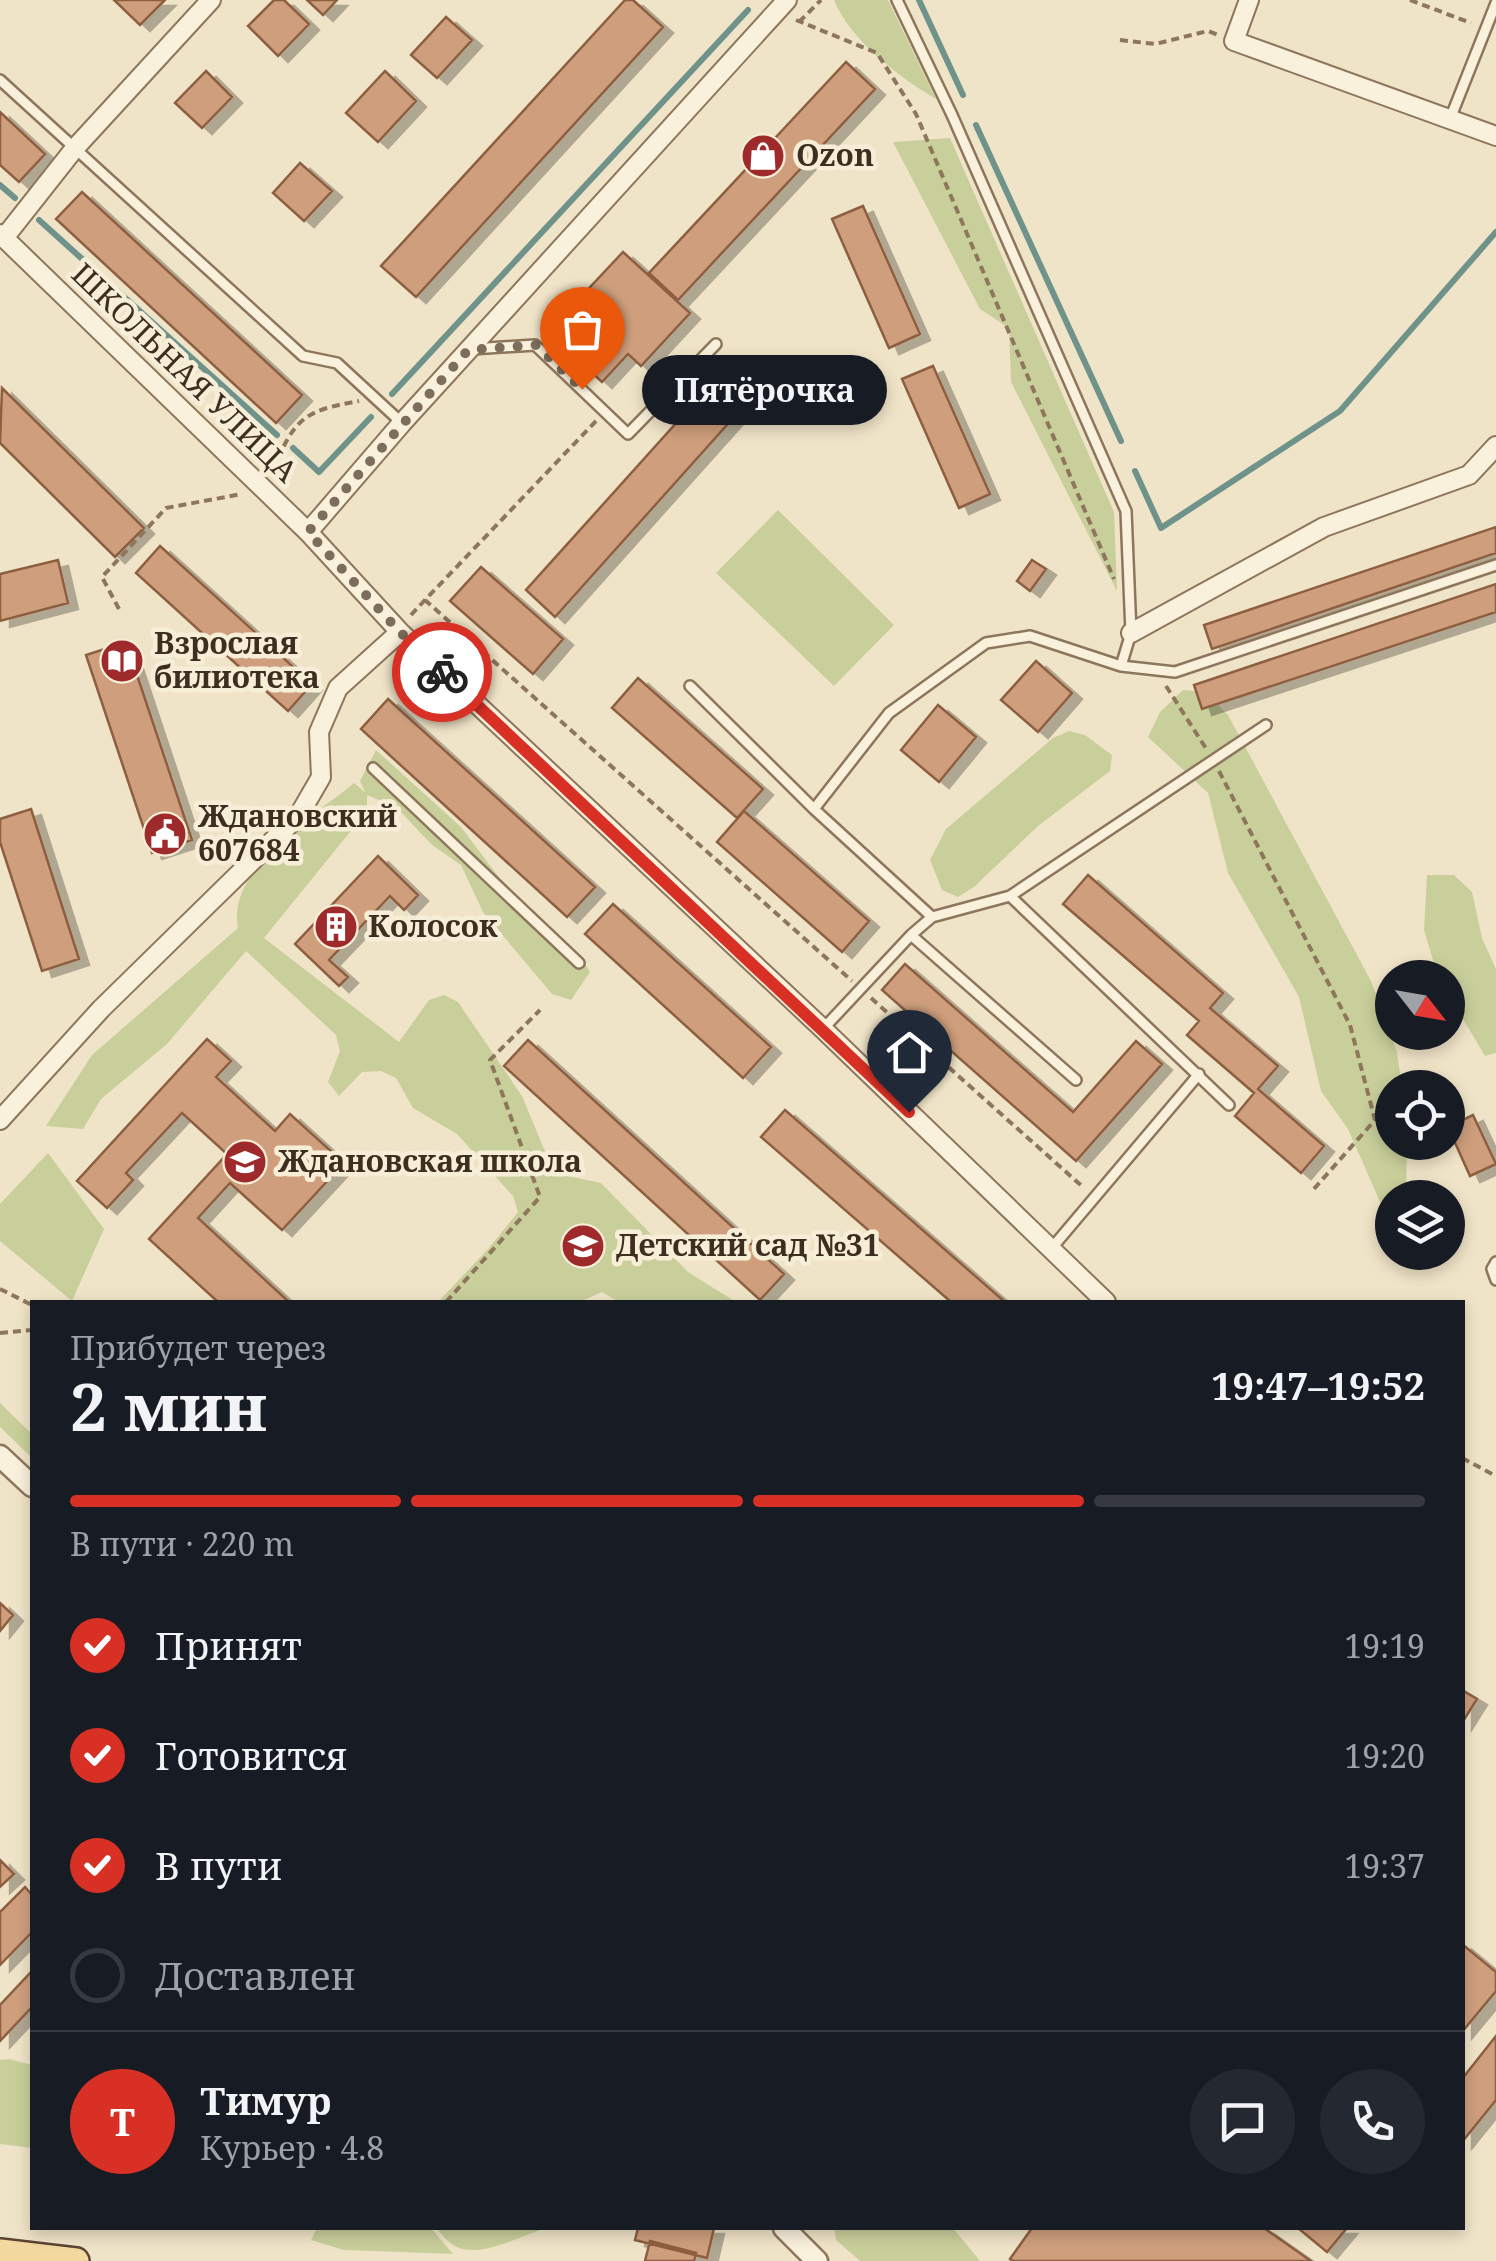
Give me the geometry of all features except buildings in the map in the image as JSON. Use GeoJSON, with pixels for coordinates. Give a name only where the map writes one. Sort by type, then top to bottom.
{"type":"FeatureCollection","features":[{"type":"Feature","properties":{"kind":"main road"},"geometry":{"type":"LineString","coordinates":[[0,2252],[76,2261]]}},
{"type":"Feature","properties":{"kind":"street"},"geometry":{"type":"LineString","coordinates":[[2,236],[74,148],[211,0]]}},
{"type":"Feature","properties":{"kind":"street"},"geometry":{"type":"LineString","coordinates":[[1249,0],[1234,41],[1496,136]]}},
{"type":"Feature","properties":{"kind":"street"},"geometry":{"type":"LineString","coordinates":[[308,532],[402,423],[782,6]]}},
{"type":"Feature","properties":{"kind":"street","name":"ШКОЛЬНАЯ УЛИЦА"},"geometry":{"type":"LineString","coordinates":[[2,236],[1104,1300]]}},
{"type":"Feature","properties":{"kind":"street"},"geometry":{"type":"LineString","coordinates":[[1131,633],[1324,527],[1469,475],[1496,446]]}},
{"type":"Feature","properties":{"kind":"street"},"geometry":{"type":"LineString","coordinates":[[0,1120],[101,1009],[299,816],[321,778],[319,732],[338,688],[405,624]]}},
{"type":"Feature","properties":{"kind":"street"},"geometry":{"type":"LineString","coordinates":[[0,1456],[30,1484]]}},
{"type":"Feature","properties":{"kind":"street"},"geometry":{"type":"LineString","coordinates":[[786,2230],[817,2261]]}},
{"type":"Feature","properties":{"kind":"lane"},"geometry":{"type":"LineString","coordinates":[[897,0],[952,114],[1126,511],[1131,633],[1121,666]]}},
{"type":"Feature","properties":{"kind":"lane"},"geometry":{"type":"LineString","coordinates":[[1450,119],[1496,3]]}},
{"type":"Feature","properties":{"kind":"lane"},"geometry":{"type":"LineString","coordinates":[[0,80],[302,356],[336,363],[402,423]]}},
{"type":"Feature","properties":{"kind":"lane"},"geometry":{"type":"LineString","coordinates":[[468,350],[536,345],[628,434],[716,344]]}},
{"type":"Feature","properties":{"kind":"lane"},"geometry":{"type":"LineString","coordinates":[[814,809],[889,713],[986,643],[1030,636],[1121,666],[1175,672],[1496,565]]}},
{"type":"Feature","properties":{"kind":"lane"},"geometry":{"type":"LineString","coordinates":[[690,686],[814,809],[932,917]]}},
{"type":"Feature","properties":{"kind":"lane"},"geometry":{"type":"LineString","coordinates":[[824,1029],[932,917],[1010,896],[1266,725]]}},
{"type":"Feature","properties":{"kind":"lane"},"geometry":{"type":"LineString","coordinates":[[373,768],[579,964]]}},
{"type":"Feature","properties":{"kind":"lane"},"geometry":{"type":"LineString","coordinates":[[1010,896],[1229,1105]]}},
{"type":"Feature","properties":{"kind":"lane"},"geometry":{"type":"LineString","coordinates":[[911,935],[1076,1080]]}},
{"type":"Feature","properties":{"kind":"lane"},"geometry":{"type":"LineString","coordinates":[[1051,1250],[1199,1074]]}},
{"type":"Feature","properties":{"kind":"lane"},"geometry":{"type":"LineString","coordinates":[[1496,1262],[1492,1269],[1496,1280]]}},
{"type":"Feature","properties":{"kind":"path"},"geometry":{"type":"LineString","coordinates":[[799,22],[820,0]]}},
{"type":"Feature","properties":{"kind":"path"},"geometry":{"type":"LineString","coordinates":[[1410,0],[1486,28]]}},
{"type":"Feature","properties":{"kind":"path"},"geometry":{"type":"LineString","coordinates":[[782,6],[799,22],[877,53],[916,114],[1115,582]]}},
{"type":"Feature","properties":{"kind":"path"},"geometry":{"type":"LineString","coordinates":[[1120,40],[1156,44],[1208,31],[1234,41]]}},
{"type":"Feature","properties":{"kind":"path"},"geometry":{"type":"LineString","coordinates":[[119,609],[102,577],[166,508],[265,490],[288,434],[318,408],[373,398]]}},
{"type":"Feature","properties":{"kind":"path"},"geometry":{"type":"LineString","coordinates":[[405,624],[605,412]]}},
{"type":"Feature","properties":{"kind":"path"},"geometry":{"type":"LineString","coordinates":[[425,600],[1095,1198]]}},
{"type":"Feature","properties":{"kind":"path"},"geometry":{"type":"LineString","coordinates":[[1155,670],[1214,760],[1350,1025],[1375,1120],[1313,1190]]}},
{"type":"Feature","properties":{"kind":"path"},"geometry":{"type":"LineString","coordinates":[[448,1300],[540,1197],[490,1060],[540,1010]]}},
{"type":"Feature","properties":{"kind":"path"},"geometry":{"type":"LineString","coordinates":[[0,1290],[30,1304]]}},
{"type":"Feature","properties":{"kind":"path"},"geometry":{"type":"LineString","coordinates":[[0,1333],[30,1330]]}},
{"type":"Feature","properties":{"kind":"path"},"geometry":{"type":"LineString","coordinates":[[1465,1460],[1496,1476]]}},
{"type":"Feature","properties":{"kind":"green space"},"geometry":{"type":"Polygon","coordinates":[[[834,0],[888,0],[936,99],[863,43],[834,0]]]}},
{"type":"Feature","properties":{"kind":"green space"},"geometry":{"type":"Polygon","coordinates":[[[950,138],[1114,512],[1117,591],[1011,382],[1009,328],[980,309],[893,142],[950,138]]]}},
{"type":"Feature","properties":{"kind":"green space"},"geometry":{"type":"Polygon","coordinates":[[[778,510],[894,625],[834,686],[716,573],[778,510]]]}},
{"type":"Feature","properties":{"kind":"green space"},"geometry":{"type":"Polygon","coordinates":[[[1183,690],[1205,692],[1228,715],[1371,981],[1375,992],[1375,1050],[1396,1050],[1400,1070],[1375,1070],[1375,1160],[1407,1160],[1406,1180],[1375,1180],[1375,1190],[1348,1129],[1321,1091],[1299,997],[1228,873],[1208,793],[1148,737],[1160,712],[1183,690]]]}},
{"type":"Feature","properties":{"kind":"green space"},"geometry":{"type":"Polygon","coordinates":[[[1069,731],[1085,735],[1112,755],[1110,771],[1038,826],[974,887],[958,897],[942,890],[930,860],[946,829],[1053,738],[1069,731]]]}},
{"type":"Feature","properties":{"kind":"green space"},"geometry":{"type":"Polygon","coordinates":[[[376,750],[461,827],[541,933],[574,954],[590,972],[571,1000],[552,994],[483,912],[461,865],[432,845],[396,807],[367,795],[367,811],[264,938],[399,1042],[429,1000],[444,995],[458,1002],[522,1096],[554,1173],[601,1183],[688,1272],[733,1300],[616,1300],[602,1292],[584,1300],[440,1300],[518,1212],[513,1196],[457,1134],[413,1108],[396,1078],[381,1071],[362,1072],[339,1096],[328,1082],[340,1051],[336,1035],[246,951],[167,1044],[101,1099],[83,1129],[46,1126],[92,1055],[238,928],[238,906],[245,885],[276,846],[354,783],[365,792],[360,781],[376,750]]]}},
{"type":"Feature","properties":{"kind":"green space"},"geometry":{"type":"Polygon","coordinates":[[[1427,875],[1454,875],[1472,892],[1482,938],[1496,969],[1496,1053],[1485,1056],[1465,1022],[1465,960],[1433,960],[1424,930],[1427,875]]]}},
{"type":"Feature","properties":{"kind":"green space"},"geometry":{"type":"Polygon","coordinates":[[[48,1153],[104,1229],[72,1300],[0,1241],[0,1204],[48,1153]]]}},
{"type":"Feature","properties":{"kind":"green space"},"geometry":{"type":"Polygon","coordinates":[[[0,1403],[30,1432],[30,1456],[0,1427],[0,1403]]]}},
{"type":"Feature","properties":{"kind":"green space"},"geometry":{"type":"Polygon","coordinates":[[[0,2060],[30,2064],[30,2148],[0,2144],[0,2060]]]}},
{"type":"Feature","properties":{"kind":"green space"},"geometry":{"type":"Polygon","coordinates":[[[316,2230],[433,2230],[453,2254],[344,2250],[311,2240],[316,2230]]]}},
{"type":"Feature","properties":{"kind":"green space"},"geometry":{"type":"Polygon","coordinates":[[[438,2230],[541,2230],[486,2248],[463,2249],[438,2230]]]}},
{"type":"Feature","properties":{"kind":"green space"},"geometry":{"type":"Polygon","coordinates":[[[834,2230],[955,2230],[980,2261],[860,2261],[836,2240],[834,2230]]]}},
{"type":"Feature","properties":{"kind":"waterway"},"geometry":{"type":"LineString","coordinates":[[919,0],[963,95]]}},
{"type":"Feature","properties":{"kind":"waterway"},"geometry":{"type":"LineString","coordinates":[[392,394],[748,10]]}},
{"type":"Feature","properties":{"kind":"waterway"},"geometry":{"type":"LineString","coordinates":[[976,125],[1121,441]]}},
{"type":"Feature","properties":{"kind":"waterway"},"geometry":{"type":"LineString","coordinates":[[0,185],[15,198]]}},
{"type":"Feature","properties":{"kind":"waterway"},"geometry":{"type":"LineString","coordinates":[[39,220],[277,435]]}},
{"type":"Feature","properties":{"kind":"waterway"},"geometry":{"type":"LineString","coordinates":[[1135,471],[1161,528],[1340,411],[1496,232]]}},
{"type":"Feature","properties":{"kind":"waterway"},"geometry":{"type":"LineString","coordinates":[[293,448],[319,472],[371,417]]}},
{"type":"Feature","properties":{"kind":"way so far"},"geometry":{"type":"LineString","coordinates":[[442,672],[308,532],[468,350],[536,345],[582,389]]}},
{"type":"Feature","properties":{"kind":"place","name":"Ozon"},"geometry":{"type":"Point","coordinates":[763,156]}},
{"type":"Feature","properties":{"kind":"place","name":"Пятёрочка"},"geometry":{"type":"Point","coordinates":[582,389]}},
{"type":"Feature","properties":{"kind":"place","name":"Взрослая билиотека"},"geometry":{"type":"Point","coordinates":[122,661]}},
{"type":"Feature","properties":{"kind":"place","name":"Ждановский 607684"},"geometry":{"type":"Point","coordinates":[165,834]}},
{"type":"Feature","properties":{"kind":"place","name":"Колосок"},"geometry":{"type":"Point","coordinates":[336,927]}},
{"type":"Feature","properties":{"kind":"place","name":"Ждановская школа"},"geometry":{"type":"Point","coordinates":[245,1162]}},
{"type":"Feature","properties":{"kind":"place","name":"Детский сад №31"},"geometry":{"type":"Point","coordinates":[583,1246]}},
{"type":"Feature","properties":{"kind":"route"},"geometry":{"type":"LineString","coordinates":[[442,672],[909,1112]]}}]}
